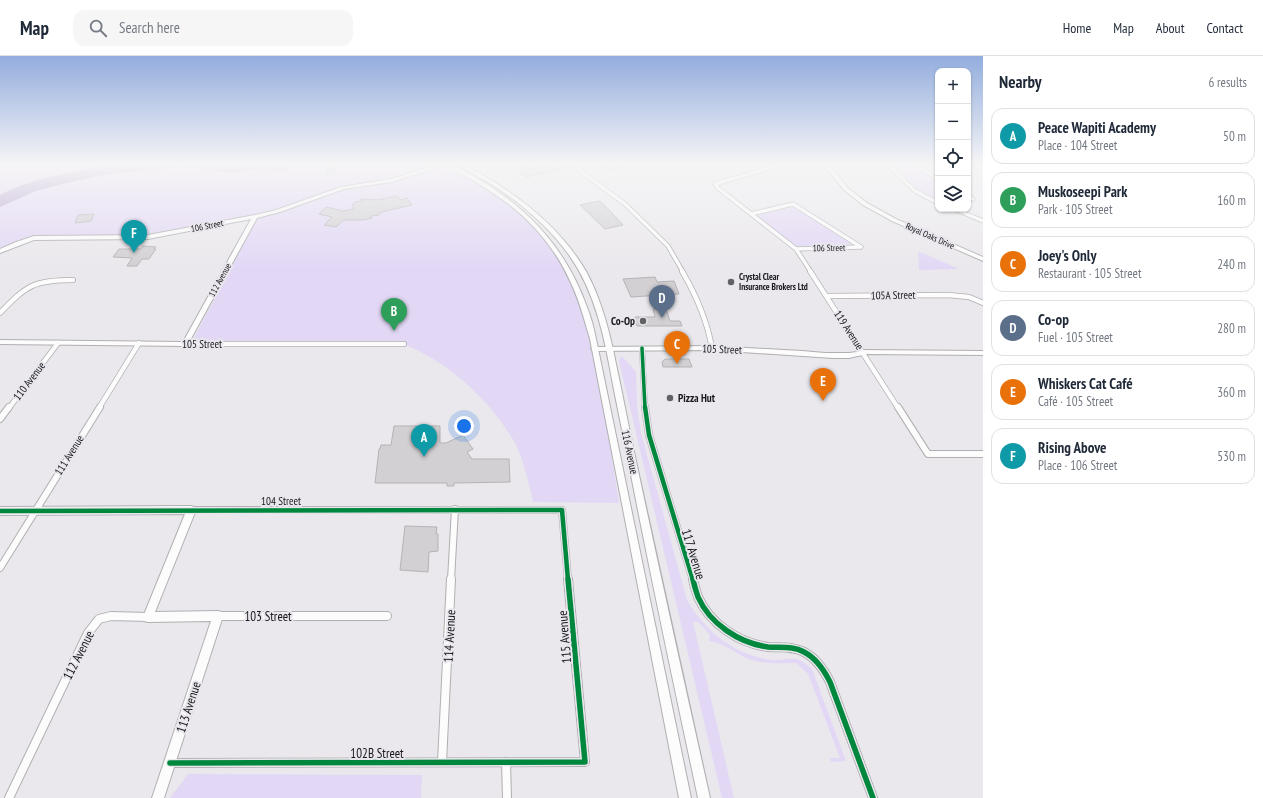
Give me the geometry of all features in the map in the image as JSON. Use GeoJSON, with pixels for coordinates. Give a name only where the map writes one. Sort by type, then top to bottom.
{"type":"FeatureCollection","features":[{"type":"Feature","properties":{"kind":"street","name":"106 Street"},"geometry":{"type":"LineString","coordinates":[[0,251],[34,238],[148,237],[255,216],[312,199]]}},
{"type":"Feature","properties":{"kind":"street","name":"116 Avenue"},"geometry":{"type":"LineString","coordinates":[[503,199],[536,226],[554,246],[568,268],[581,294],[590,323],[685,798]]}},
{"type":"Feature","properties":{"kind":"street","name":"116 Avenue"},"geometry":{"type":"LineString","coordinates":[[514,199],[548,226],[564,243],[578,263],[599,308],[704,798]]}},
{"type":"Feature","properties":{"kind":"street"},"geometry":{"type":"LineString","coordinates":[[618,199],[668,246],[696,294],[709,332],[712,348]]}},
{"type":"Feature","properties":{"kind":"street","name":"119 Avenue"},"geometry":{"type":"LineString","coordinates":[[733,199],[796,248],[928,454],[983,454]]}},
{"type":"Feature","properties":{"kind":"street","name":"Royal Oaks Drive"},"geometry":{"type":"LineString","coordinates":[[858,199],[878,212],[983,259]]}},
{"type":"Feature","properties":{"kind":"street","name":"106 Street"},"geometry":{"type":"LineString","coordinates":[[751,214],[793,204],[861,248],[796,248]]}},
{"type":"Feature","properties":{"kind":"street"},"geometry":{"type":"LineString","coordinates":[[961,212],[983,221]]}},
{"type":"Feature","properties":{"kind":"street","name":"112 Avenue"},"geometry":{"type":"LineString","coordinates":[[185,344],[255,216]]}},
{"type":"Feature","properties":{"kind":"street"},"geometry":{"type":"LineString","coordinates":[[0,313],[20,291],[32,284],[43,280],[73,280]]}},
{"type":"Feature","properties":{"kind":"street","name":"105A Street"},"geometry":{"type":"LineString","coordinates":[[827,296],[940,295],[969,297],[983,304]]}},
{"type":"Feature","properties":{"kind":"street","name":"105 Street"},"geometry":{"type":"LineString","coordinates":[[0,342],[404,344]]}},
{"type":"Feature","properties":{"kind":"street","name":"110 Avenue"},"geometry":{"type":"LineString","coordinates":[[0,419],[58,343]]}},
{"type":"Feature","properties":{"kind":"street","name":"111 Avenue"},"geometry":{"type":"LineString","coordinates":[[0,568],[139,343]]}},
{"type":"Feature","properties":{"kind":"street","name":"117 Avenue"},"geometry":{"type":"LineString","coordinates":[[642,348],[645,410],[649,435],[698,597],[711,618],[720,626],[739,638],[766,647],[794,648],[814,659],[824,669],[874,798]]}},
{"type":"Feature","properties":{"kind":"street","name":"105 Street"},"geometry":{"type":"LineString","coordinates":[[595,349],[712,348],[851,356],[864,353],[983,353]]}},
{"type":"Feature","properties":{"kind":"street","name":"114 Avenue"},"geometry":{"type":"LineString","coordinates":[[442,762],[455,509]]}},
{"type":"Feature","properties":{"kind":"street"},"geometry":{"type":"LineString","coordinates":[[148,617],[191,510]]}},
{"type":"Feature","properties":{"kind":"street","name":"104 Street"},"geometry":{"type":"LineString","coordinates":[[0,511],[562,510]]}},
{"type":"Feature","properties":{"kind":"street","name":"115 Avenue"},"geometry":{"type":"LineString","coordinates":[[562,510],[585,762]]}},
{"type":"Feature","properties":{"kind":"street","name":"112 Avenue"},"geometry":{"type":"LineString","coordinates":[[10,798],[88,633],[99,619],[111,616],[148,617]]}},
{"type":"Feature","properties":{"kind":"street","name":"113 Avenue"},"geometry":{"type":"LineString","coordinates":[[158,798],[218,616]]}},
{"type":"Feature","properties":{"kind":"street","name":"103 Street"},"geometry":{"type":"LineString","coordinates":[[148,617],[388,616]]}},
{"type":"Feature","properties":{"kind":"street"},"geometry":{"type":"LineString","coordinates":[[506,762],[506,798]]}},
{"type":"Feature","properties":{"kind":"street","name":"102B Street"},"geometry":{"type":"LineString","coordinates":[[170,763],[585,762]]}},
{"type":"Feature","properties":{"kind":"shaded area"},"geometry":{"type":"Polygon","coordinates":[[[0,199],[502,199],[528,218],[568,268],[595,349],[619,503],[533,502],[526,472],[518,449],[505,427],[493,412],[467,384],[453,373],[438,362],[404,344],[189,347],[260,213],[161,237],[48,237],[17,244],[0,252],[0,199]]]}},
{"type":"Feature","properties":{"kind":"shaded area"},"geometry":{"type":"Polygon","coordinates":[[[0,199],[19,199],[0,207],[0,199]]]}},
{"type":"Feature","properties":{"kind":"shaded area"},"geometry":{"type":"Polygon","coordinates":[[[794,207],[850,243],[846,246],[795,246],[758,218],[759,215],[794,207]]]}},
{"type":"Feature","properties":{"kind":"shaded area"},"geometry":{"type":"Polygon","coordinates":[[[918,251],[959,269],[919,270],[918,251]]]}},
{"type":"Feature","properties":{"kind":"shaded area"},"geometry":{"type":"Polygon","coordinates":[[[620,357],[623,357],[636,372],[637,406],[641,433],[687,600],[712,632],[733,647],[745,653],[772,660],[799,660],[812,669],[846,761],[831,762],[830,758],[840,758],[808,674],[796,663],[764,663],[746,658],[724,646],[709,641],[710,635],[698,622],[693,622],[734,798],[722,798],[619,361],[620,357]]]}},
{"type":"Feature","properties":{"kind":"shaded area"},"geometry":{"type":"Polygon","coordinates":[[[188,774],[422,775],[421,798],[170,798],[188,774]]]}},
{"type":"Feature","properties":{"kind":"building"},"geometry":{"type":"Polygon","coordinates":[[[361,199],[407,199],[412,205],[381,212],[379,215],[371,216],[372,218],[364,220],[344,220],[336,227],[324,225],[332,217],[319,214],[326,207],[343,211],[354,209],[352,205],[355,202],[362,201],[361,199]]]}},
{"type":"Feature","properties":{"kind":"building"},"geometry":{"type":"Polygon","coordinates":[[[600,201],[623,225],[605,229],[580,205],[600,201]]]}},
{"type":"Feature","properties":{"kind":"building"},"geometry":{"type":"Polygon","coordinates":[[[94,214],[91,221],[75,223],[78,215],[94,214]]]}},
{"type":"Feature","properties":{"kind":"building"},"geometry":{"type":"Polygon","coordinates":[[[143,246],[156,247],[154,249],[156,249],[149,259],[142,259],[137,266],[127,266],[132,258],[113,257],[119,249],[141,249],[143,246]]]}},
{"type":"Feature","properties":{"kind":"building"},"geometry":{"type":"Polygon","coordinates":[[[655,277],[657,282],[674,281],[679,294],[631,297],[623,279],[655,277]]]}},
{"type":"Feature","properties":{"kind":"building"},"geometry":{"type":"Polygon","coordinates":[[[653,309],[666,309],[670,321],[680,321],[682,326],[637,326],[635,317],[655,317],[653,309]]]}},
{"type":"Feature","properties":{"kind":"building"},"geometry":{"type":"Polygon","coordinates":[[[665,359],[689,359],[692,367],[663,367],[662,362],[665,359]]]}},
{"type":"Feature","properties":{"kind":"building"},"geometry":{"type":"Polygon","coordinates":[[[394,426],[440,426],[440,443],[446,443],[463,435],[473,449],[467,452],[472,459],[509,459],[510,482],[454,483],[454,486],[447,486],[447,483],[375,483],[379,449],[381,445],[391,445],[394,426]]]}},
{"type":"Feature","properties":{"kind":"building"},"geometry":{"type":"Polygon","coordinates":[[[405,526],[437,527],[436,534],[438,534],[438,551],[429,552],[428,572],[400,570],[405,526]]]}},
{"type":"Feature","properties":{"kind":"cycle path"},"geometry":{"type":"LineString","coordinates":[[642,348],[645,410],[649,435],[698,597],[717,623],[734,635],[754,644],[772,647],[790,647],[805,652],[816,660],[830,682],[873,798]]}},
{"type":"Feature","properties":{"kind":"cycle path"},"geometry":{"type":"LineString","coordinates":[[0,511],[562,510],[585,762],[170,763]]}},
{"type":"Feature","properties":{"kind":"place","name":"Rising Above"},"geometry":{"type":"Point","coordinates":[134,253]}},
{"type":"Feature","properties":{"kind":"place","name":"Crystal Clear Insurance Brokers Ltd"},"geometry":{"type":"Point","coordinates":[731,282]}},
{"type":"Feature","properties":{"kind":"place","name":"Co-op"},"geometry":{"type":"Point","coordinates":[662,318]}},
{"type":"Feature","properties":{"kind":"place","name":"Co-Op"},"geometry":{"type":"Point","coordinates":[643,321]}},
{"type":"Feature","properties":{"kind":"place","name":"Muskoseepi Park"},"geometry":{"type":"Point","coordinates":[394,331]}},
{"type":"Feature","properties":{"kind":"place","name":"Joey's Only"},"geometry":{"type":"Point","coordinates":[677,364]}},
{"type":"Feature","properties":{"kind":"place","name":"Pizza Hut"},"geometry":{"type":"Point","coordinates":[670,398]}},
{"type":"Feature","properties":{"kind":"place","name":"Whiskers Cat Café"},"geometry":{"type":"Point","coordinates":[823,401]}},
{"type":"Feature","properties":{"kind":"place","name":"Peace Wapiti Academy"},"geometry":{"type":"Point","coordinates":[424,457]}}]}
